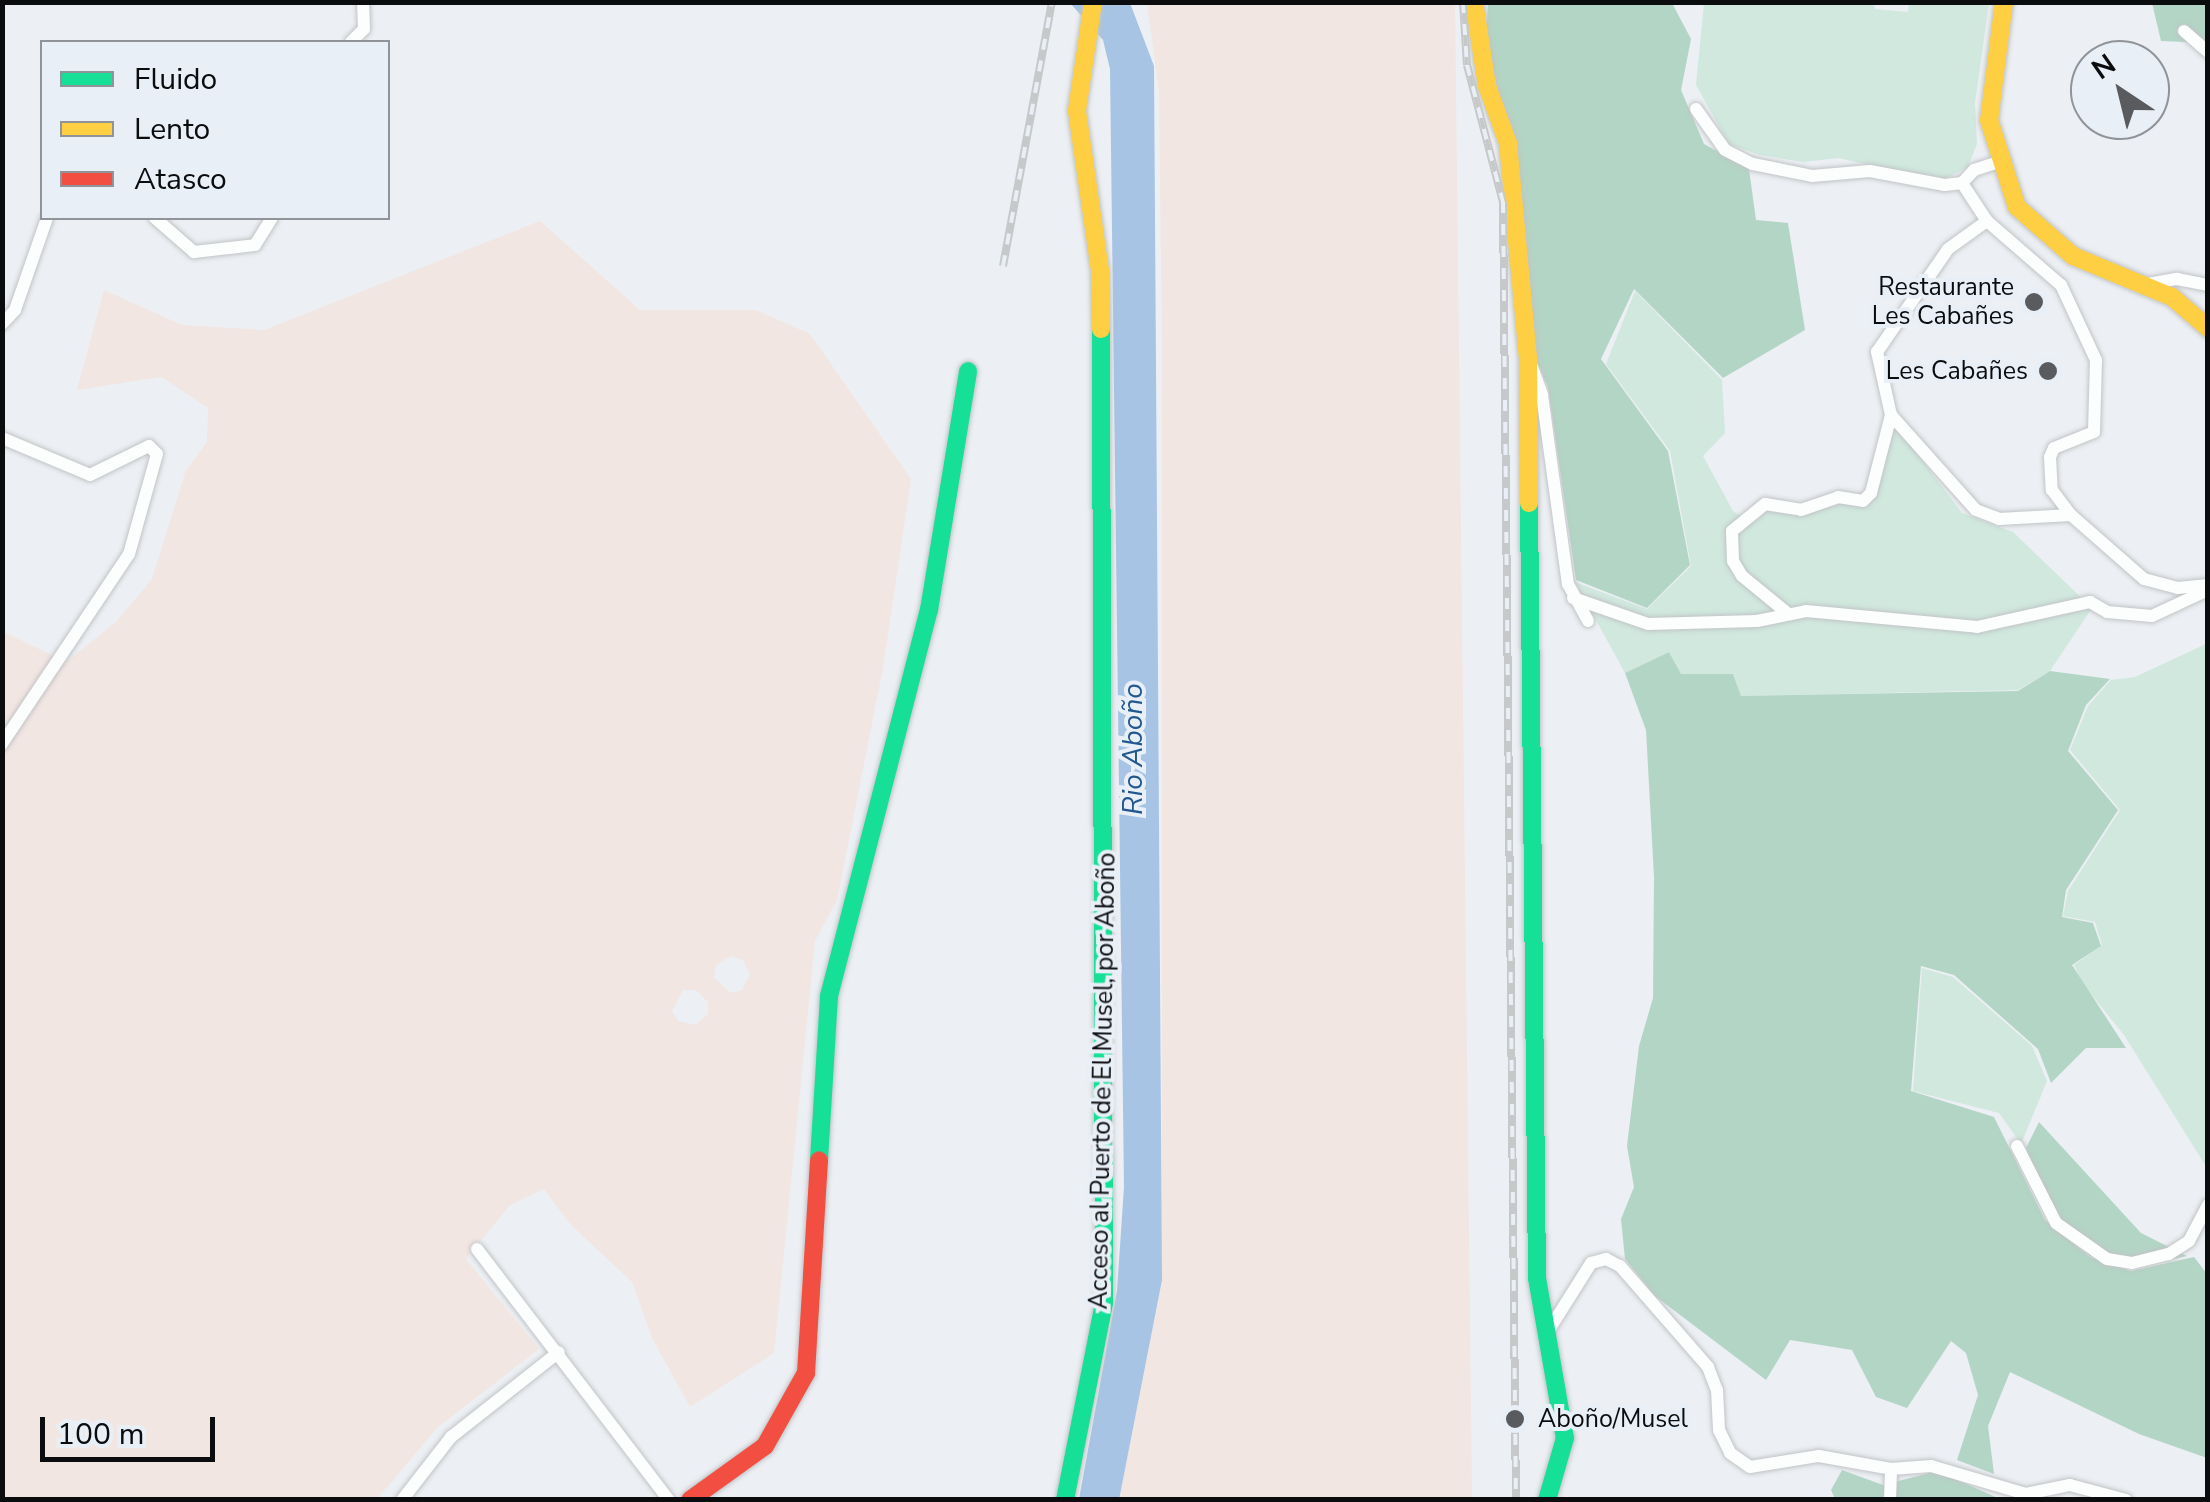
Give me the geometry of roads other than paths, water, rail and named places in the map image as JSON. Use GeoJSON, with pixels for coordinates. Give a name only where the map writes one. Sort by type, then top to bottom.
{"type":"FeatureCollection","features":[{"type":"Feature","properties":{"kind":"street"},"geometry":{"type":"LineString","coordinates":[[354,40],[364,29],[363,2]]}},
{"type":"Feature","properties":{"kind":"street","name":"Acceso al Puerto de El Musel, por Aboño"},"geometry":{"type":"LineString","coordinates":[[1065,1500],[1104,1303],[1108,1058],[1100,270],[1077,111],[1092,2]]}},
{"type":"Feature","properties":{"kind":"street"},"geometry":{"type":"LineString","coordinates":[[1474,2],[1487,86],[1508,143],[1528,357],[1537,1278],[1565,1438],[1563,1462],[1546,1500]]}},
{"type":"Feature","properties":{"kind":"street"},"geometry":{"type":"LineString","coordinates":[[2004,2],[1989,120],[1998,162],[2033,226],[2096,269],[2172,298],[2208,328]]}},
{"type":"Feature","properties":{"kind":"street"},"geometry":{"type":"LineString","coordinates":[[2184,31],[2208,52]]}},
{"type":"Feature","properties":{"kind":"street"},"geometry":{"type":"LineString","coordinates":[[1696,109],[1725,150],[1752,164],[1812,176],[1870,171],[1906,182],[1962,184]]}},
{"type":"Feature","properties":{"kind":"street"},"geometry":{"type":"LineString","coordinates":[[1962,184],[1974,170],[1998,162]]}},
{"type":"Feature","properties":{"kind":"street"},"geometry":{"type":"LineString","coordinates":[[1962,184],[1987,221],[2061,285],[2096,360],[2094,432],[2054,448],[2050,457],[2052,490],[2071,515],[2144,579],[2178,588],[2208,587]]}},
{"type":"Feature","properties":{"kind":"street"},"geometry":{"type":"LineString","coordinates":[[2,324],[16,310],[46,220]]}},
{"type":"Feature","properties":{"kind":"street"},"geometry":{"type":"LineString","coordinates":[[157,220],[194,252],[255,245],[271,220]]}},
{"type":"Feature","properties":{"kind":"street"},"geometry":{"type":"LineString","coordinates":[[1786,612],[1742,576],[1733,561],[1732,530],[1766,504],[1788,510],[1838,498],[1862,502],[1871,492],[1891,415],[1877,352],[1948,248],[1987,221]]}},
{"type":"Feature","properties":{"kind":"street"},"geometry":{"type":"LineString","coordinates":[[2142,285],[2178,279],[2208,285]]}},
{"type":"Feature","properties":{"kind":"street"},"geometry":{"type":"LineString","coordinates":[[1528,357],[1542,395],[1573,598],[1588,621]]}},
{"type":"Feature","properties":{"kind":"street"},"geometry":{"type":"LineString","coordinates":[[690,1500],[766,1446],[806,1373],[830,996],[929,610],[968,371]]}},
{"type":"Feature","properties":{"kind":"street"},"geometry":{"type":"LineString","coordinates":[[1891,415],[1976,510],[1998,520],[2071,515]]}},
{"type":"Feature","properties":{"kind":"street"},"geometry":{"type":"LineString","coordinates":[[2,438],[18,450],[90,475],[150,446],[157,454],[121,568],[2,744]]}},
{"type":"Feature","properties":{"kind":"street"},"geometry":{"type":"LineString","coordinates":[[1573,598],[1648,624],[1757,621],[1786,612],[1977,627],[2090,602],[2107,612],[2152,616],[2208,587]]}},
{"type":"Feature","properties":{"kind":"street"},"geometry":{"type":"LineString","coordinates":[[2017,1146],[2056,1222],[2106,1258],[2132,1263],[2169,1254],[2189,1241],[2208,1205]]}},
{"type":"Feature","properties":{"kind":"street"},"geometry":{"type":"LineString","coordinates":[[477,1249],[560,1352],[670,1500]]}},
{"type":"Feature","properties":{"kind":"street"},"geometry":{"type":"LineString","coordinates":[[1546,1335],[1591,1263],[1606,1259],[1620,1266],[1708,1367],[1717,1390],[1718,1430],[1730,1453],[1750,1467],[1796,1456],[1891,1470],[1932,1466],[2026,1494],[2070,1486],[2126,1500]]}},
{"type":"Feature","properties":{"kind":"street"},"geometry":{"type":"LineString","coordinates":[[402,1500],[451,1437],[560,1352]]}},
{"type":"Feature","properties":{"kind":"street"},"geometry":{"type":"LineString","coordinates":[[1890,1500],[1891,1470]]}},
{"type":"Feature","properties":{"kind":"water","name":"Rio Aboño"},"geometry":{"type":"Polygon","coordinates":[[[1070,3],[1130,3],[1154,66],[1162,1280],[1119,1500],[1079,1499],[1117,1291],[1124,1187],[1110,69],[1103,40],[1070,3]]]}},
{"type":"Feature","properties":{"kind":"railway"},"geometry":{"type":"LineString","coordinates":[[1003,266],[1052,2]]}},
{"type":"Feature","properties":{"kind":"railway"},"geometry":{"type":"LineString","coordinates":[[1463,2],[1467,65],[1503,202],[1516,1500]]}},
{"type":"Feature","properties":{"kind":"place","name":"Restaurante Les Cabañes"},"geometry":{"type":"Point","coordinates":[2034,302]}},
{"type":"Feature","properties":{"kind":"place","name":"Les Cabañes"},"geometry":{"type":"Point","coordinates":[2048,371]}},
{"type":"Feature","properties":{"kind":"place","name":"Aboño/Musel"},"geometry":{"type":"Point","coordinates":[1515,1419]}}]}
